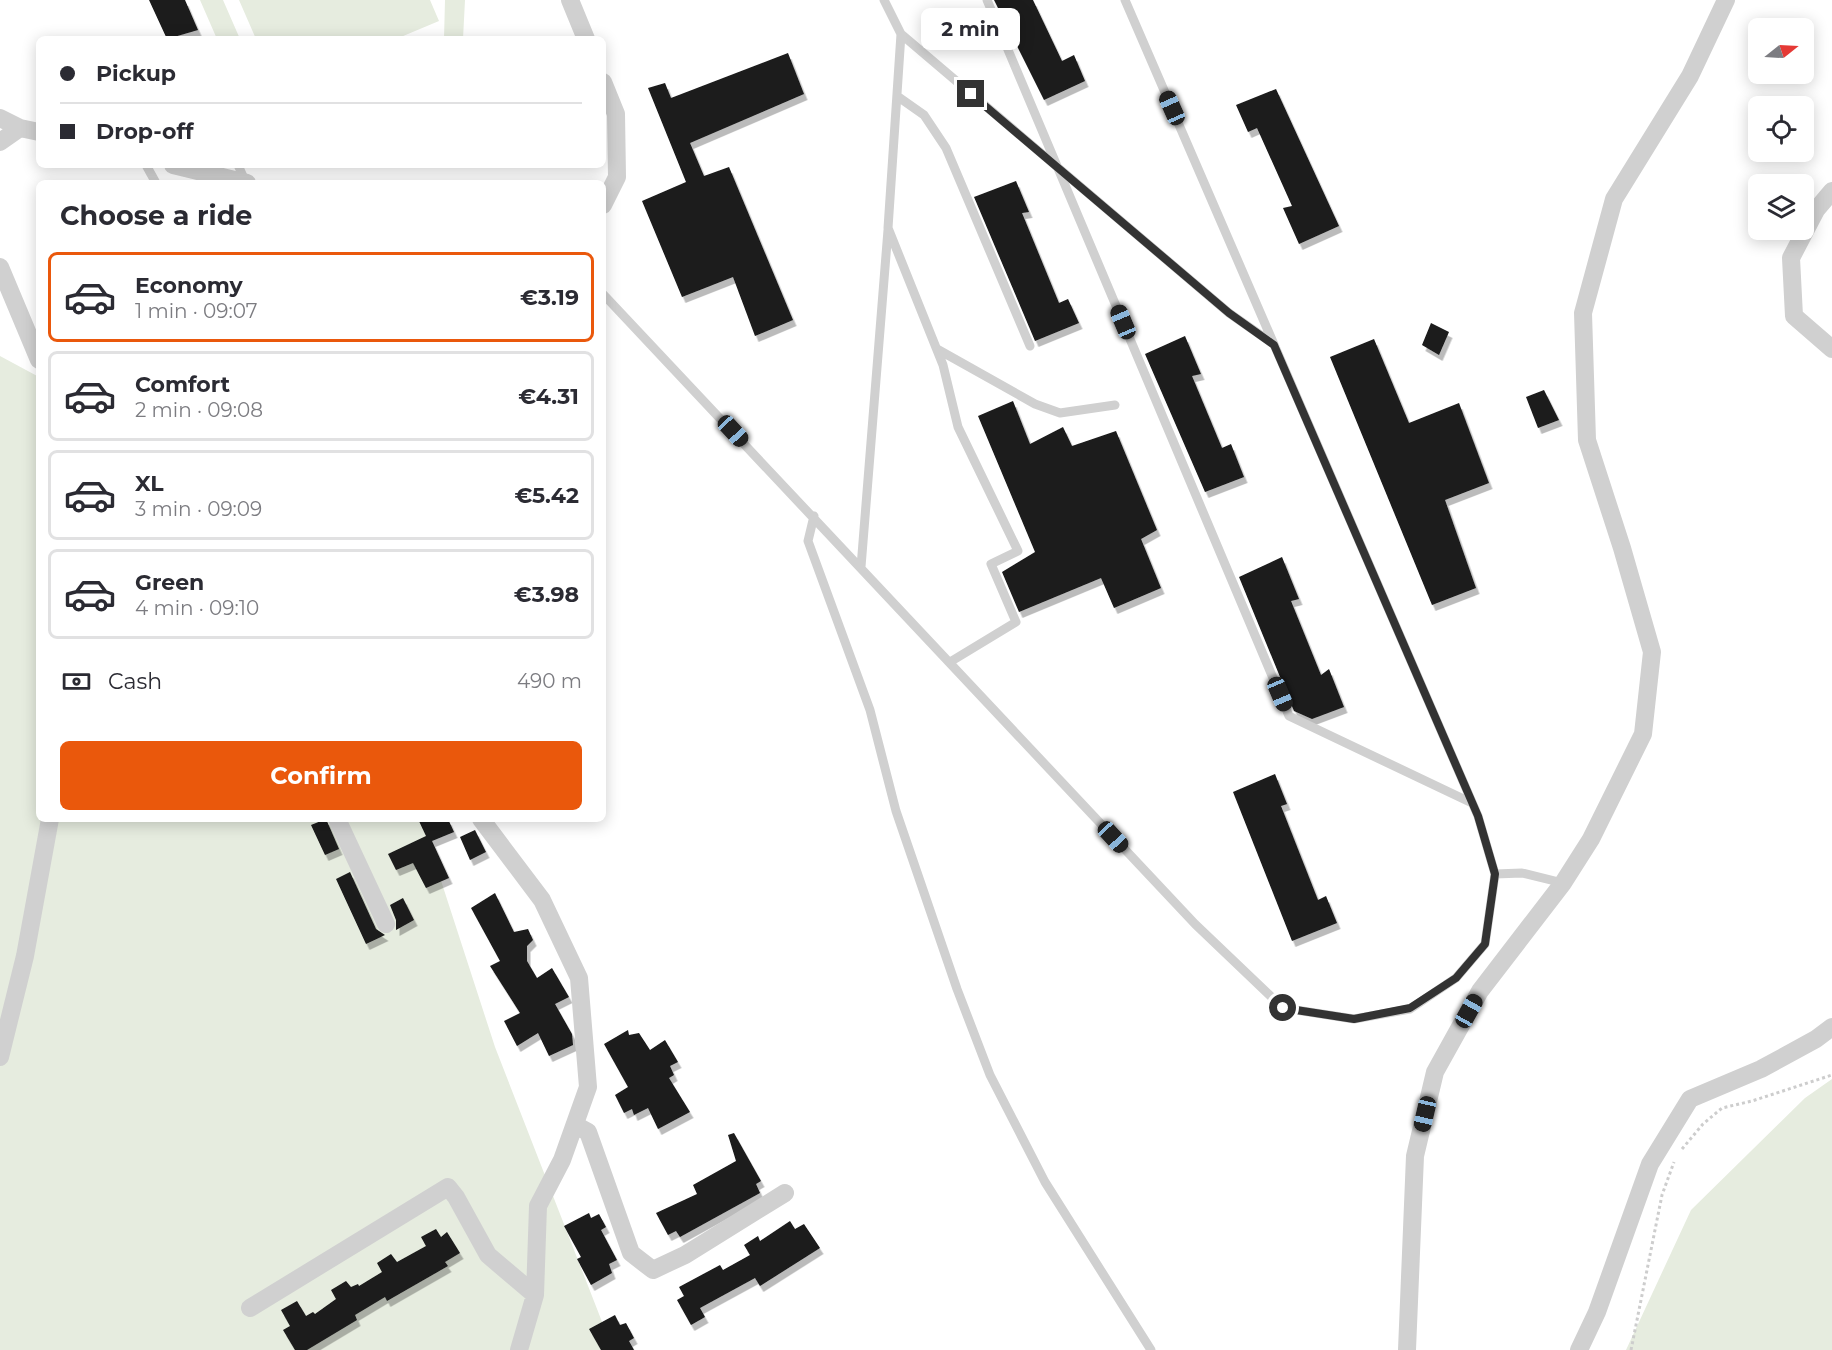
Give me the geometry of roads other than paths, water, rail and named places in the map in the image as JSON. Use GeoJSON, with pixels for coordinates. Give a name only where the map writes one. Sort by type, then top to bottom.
{"type":"FeatureCollection","features":[{"type":"Feature","properties":{"kind":"street"},"geometry":{"type":"LineString","coordinates":[[570,0],[585,36]]}},
{"type":"Feature","properties":{"kind":"street"},"geometry":{"type":"LineString","coordinates":[[1407,1350],[1415,1156],[1435,1072],[1480,991],[1563,883],[1591,839],[1643,734],[1652,652],[1622,548],[1587,440],[1583,314],[1614,199],[1690,76],[1726,0]]}},
{"type":"Feature","properties":{"kind":"street"},"geometry":{"type":"LineString","coordinates":[[606,89],[616,114],[617,177],[606,199]]}},
{"type":"Feature","properties":{"kind":"street"},"geometry":{"type":"LineString","coordinates":[[0,118],[20,128],[36,131]]}},
{"type":"Feature","properties":{"kind":"street"},"geometry":{"type":"LineString","coordinates":[[0,142],[20,128]]}},
{"type":"Feature","properties":{"kind":"street"},"geometry":{"type":"LineString","coordinates":[[185,168],[234,180]]}},
{"type":"Feature","properties":{"kind":"street"},"geometry":{"type":"LineString","coordinates":[[1832,191],[1816,210],[1791,258],[1794,316],[1832,349]]}},
{"type":"Feature","properties":{"kind":"street"},"geometry":{"type":"LineString","coordinates":[[0,267],[36,353]]}},
{"type":"Feature","properties":{"kind":"street"},"geometry":{"type":"LineString","coordinates":[[0,1057],[25,956],[49,822]]}},
{"type":"Feature","properties":{"kind":"street"},"geometry":{"type":"LineString","coordinates":[[338,822],[386,924]]}},
{"type":"Feature","properties":{"kind":"street"},"geometry":{"type":"LineString","coordinates":[[483,822],[542,900],[579,978],[588,1087],[562,1160],[538,1206],[535,1295],[519,1350]]}},
{"type":"Feature","properties":{"kind":"street"},"geometry":{"type":"LineString","coordinates":[[1580,1350],[1597,1311],[1650,1164],[1690,1099],[1761,1069],[1816,1039],[1832,1027]]}},
{"type":"Feature","properties":{"kind":"street"},"geometry":{"type":"LineString","coordinates":[[574,1125],[588,1132],[631,1253],[653,1270],[686,1255],[785,1193]]}},
{"type":"Feature","properties":{"kind":"street"},"geometry":{"type":"LineString","coordinates":[[250,1308],[448,1187],[456,1197],[488,1255],[535,1295]]}},
{"type":"Feature","properties":{"kind":"lane"},"geometry":{"type":"LineString","coordinates":[[885,0],[902,34],[1229,313],[1274,345]]}},
{"type":"Feature","properties":{"kind":"lane"},"geometry":{"type":"LineString","coordinates":[[987,0],[1289,716],[1472,803]]}},
{"type":"Feature","properties":{"kind":"lane"},"geometry":{"type":"LineString","coordinates":[[606,297],[1195,924],[1283,1008],[1354,1019],[1410,1008],[1456,978],[1485,944],[1495,874],[1472,803],[1125,0]]}},
{"type":"Feature","properties":{"kind":"lane"},"geometry":{"type":"LineString","coordinates":[[861,567],[902,34]]}},
{"type":"Feature","properties":{"kind":"lane"},"geometry":{"type":"LineString","coordinates":[[897,96],[924,115],[946,148],[1030,345]]}},
{"type":"Feature","properties":{"kind":"lane"},"geometry":{"type":"LineString","coordinates":[[888,228],[937,349],[958,427],[1018,551],[991,564],[1016,622],[950,662]]}},
{"type":"Feature","properties":{"kind":"lane"},"geometry":{"type":"LineString","coordinates":[[937,349],[1035,404],[1060,413],[1114,405]]}},
{"type":"Feature","properties":{"kind":"lane"},"geometry":{"type":"LineString","coordinates":[[814,516],[808,541],[870,710],[896,811],[957,990],[990,1075],[1045,1182],[1151,1350]]}},
{"type":"Feature","properties":{"kind":"lane"},"geometry":{"type":"LineString","coordinates":[[1495,874],[1522,873],[1563,883]]}}]}
